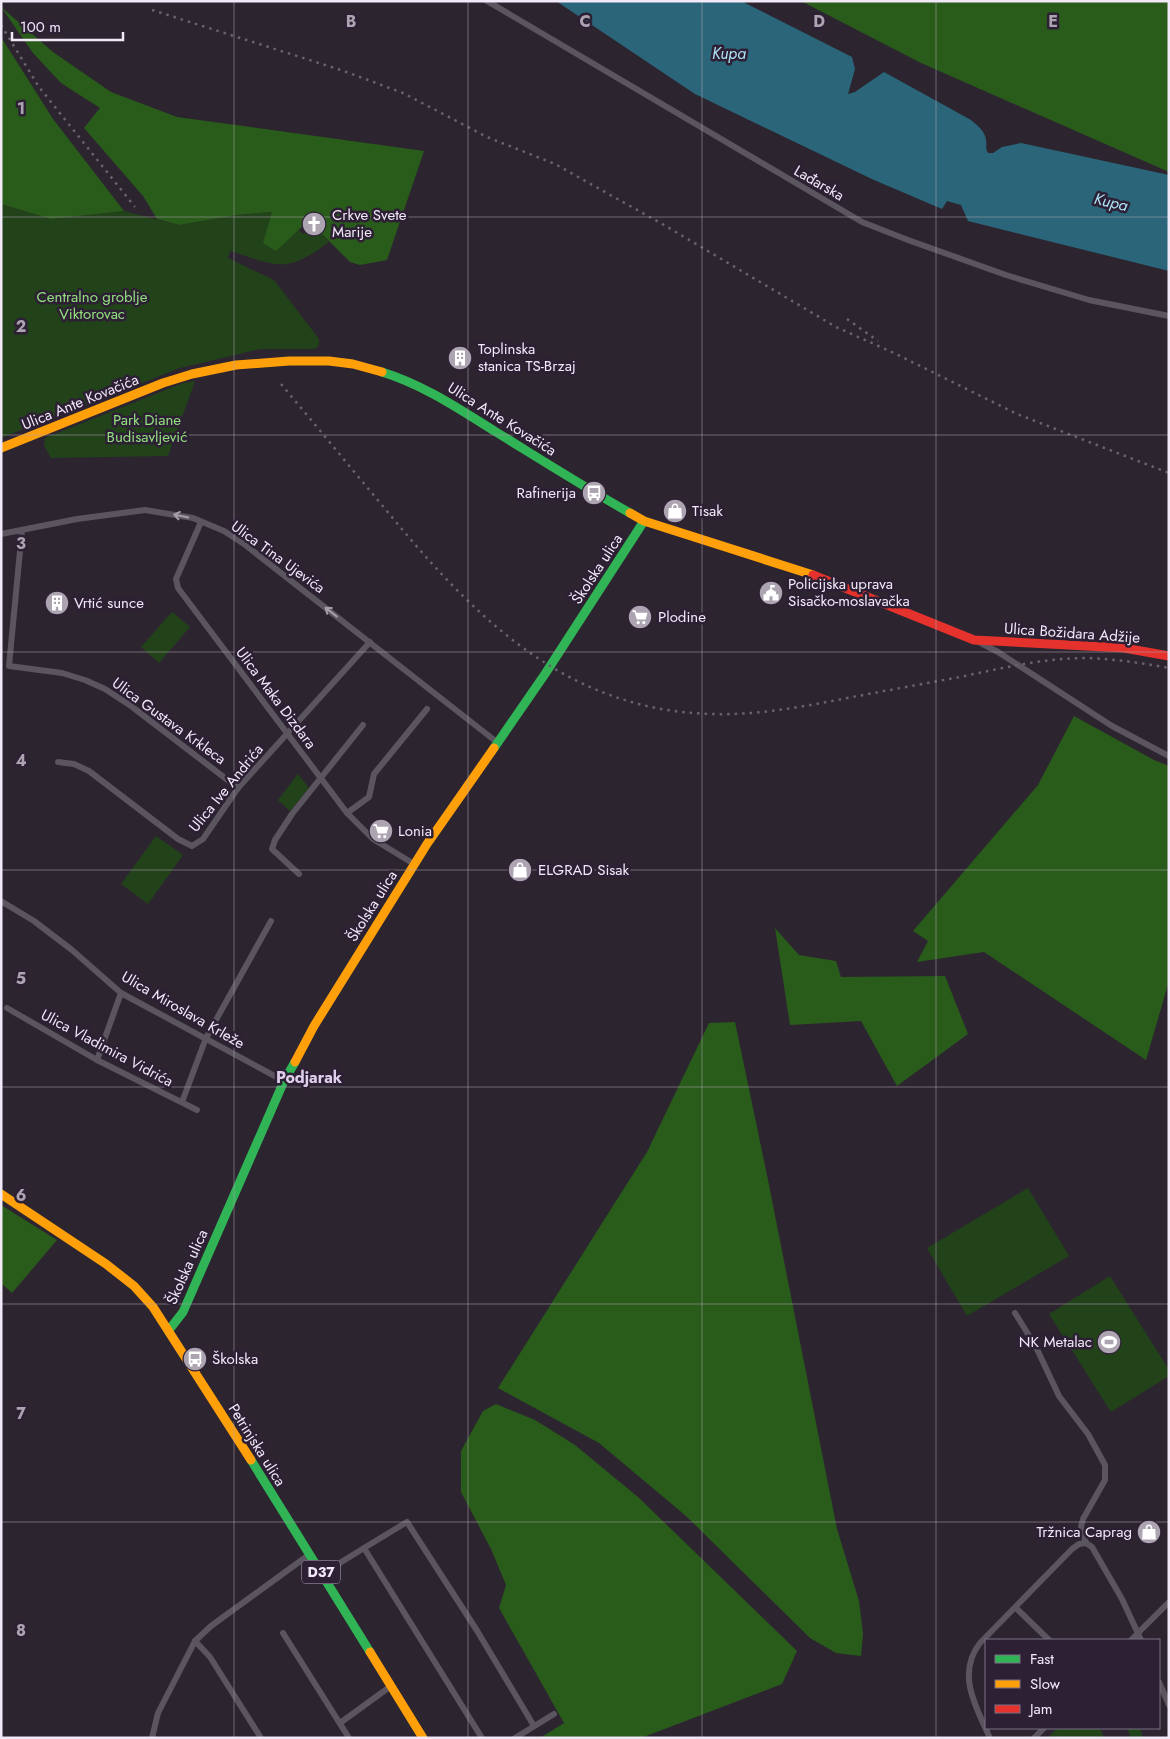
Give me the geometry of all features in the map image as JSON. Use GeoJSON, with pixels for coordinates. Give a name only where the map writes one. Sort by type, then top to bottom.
{"type":"FeatureCollection","features":[{"type":"Feature","properties":{"kind":"main road","name":"Ulica Ante Kovačića"},"geometry":{"type":"LineString","coordinates":[[1,448],[163,383],[192,374],[236,365],[289,361],[328,361],[353,364],[404,378],[420,386],[644,521],[813,575],[974,640]]}},
{"type":"Feature","properties":{"kind":"main road","name":"Školska ulica"},"geometry":{"type":"LineString","coordinates":[[169,1330],[183,1312],[284,1081],[348,970],[452,805],[498,743],[644,521]]}},
{"type":"Feature","properties":{"kind":"main road","name":"Ulica Božidara Adžije"},"geometry":{"type":"LineString","coordinates":[[974,640],[1124,648],[1169,656]]}},
{"type":"Feature","properties":{"kind":"main road","name":"D37"},"geometry":{"type":"LineString","coordinates":[[1,1194],[58,1230],[122,1276],[140,1292],[169,1330]]}},
{"type":"Feature","properties":{"kind":"main road","name":"Petrinjska ulica"},"geometry":{"type":"LineString","coordinates":[[169,1330],[423,1738]]}},
{"type":"Feature","properties":{"kind":"street","name":"Lađarska"},"geometry":{"type":"LineString","coordinates":[[487,1],[862,222],[1015,278],[1089,300],[1169,316]]}},
{"type":"Feature","properties":{"kind":"street","name":"Ulica Tina Ujevića"},"geometry":{"type":"LineString","coordinates":[[1,534],[78,519],[145,510],[193,518],[224,531],[244,544],[498,743]]}},
{"type":"Feature","properties":{"kind":"street","name":"Ulica Maka Dizdara"},"geometry":{"type":"LineString","coordinates":[[201,522],[176,579],[176,584],[348,813],[373,839],[414,864]]}},
{"type":"Feature","properties":{"kind":"street","name":"Ulica Gustava Krkleca"},"geometry":{"type":"LineString","coordinates":[[22,530],[9,666],[62,673],[105,689],[131,706],[238,788]]}},
{"type":"Feature","properties":{"kind":"street"},"geometry":{"type":"LineString","coordinates":[[974,640],[998,652],[1112,726],[1169,756]]}},
{"type":"Feature","properties":{"kind":"street","name":"Ulica Ive Andrića"},"geometry":{"type":"LineString","coordinates":[[58,762],[74,764],[89,771],[178,839],[192,846],[203,839],[238,788],[370,642]]}},
{"type":"Feature","properties":{"kind":"street"},"geometry":{"type":"LineString","coordinates":[[348,813],[369,797],[374,774],[427,709]]}},
{"type":"Feature","properties":{"kind":"street"},"geometry":{"type":"LineString","coordinates":[[299,874],[272,849],[275,840],[292,814],[363,725]]}},
{"type":"Feature","properties":{"kind":"street","name":"Ulica Miroslava Krleže"},"geometry":{"type":"LineString","coordinates":[[1,901],[34,921],[122,992],[284,1081]]}},
{"type":"Feature","properties":{"kind":"street"},"geometry":{"type":"LineString","coordinates":[[182,1102],[206,1038],[271,921]]}},
{"type":"Feature","properties":{"kind":"street"},"geometry":{"type":"LineString","coordinates":[[98,1060],[122,992]]}},
{"type":"Feature","properties":{"kind":"street","name":"Ulica Vladimira Vidrića"},"geometry":{"type":"LineString","coordinates":[[7,1008],[98,1060],[196,1110]]}},
{"type":"Feature","properties":{"kind":"street"},"geometry":{"type":"LineString","coordinates":[[1016,1313],[1036,1347],[1059,1396],[1088,1434],[1105,1465],[1105,1480],[1081,1527],[1086,1543],[1092,1547],[1118,1592],[1141,1639]]}},
{"type":"Feature","properties":{"kind":"street"},"geometry":{"type":"LineString","coordinates":[[322,1574],[407,1522],[476,1629],[534,1726]]}},
{"type":"Feature","properties":{"kind":"street"},"geometry":{"type":"LineString","coordinates":[[985,1726],[971,1693],[968,1677],[974,1652],[980,1643],[1076,1546],[1086,1543]]}},
{"type":"Feature","properties":{"kind":"street"},"geometry":{"type":"LineString","coordinates":[[364,1548],[482,1738]]}},
{"type":"Feature","properties":{"kind":"street"},"geometry":{"type":"LineString","coordinates":[[152,1738],[158,1713],[195,1641],[211,1626],[310,1554]]}},
{"type":"Feature","properties":{"kind":"street"},"geometry":{"type":"LineString","coordinates":[[1132,1639],[1169,1602]]}},
{"type":"Feature","properties":{"kind":"street"},"geometry":{"type":"LineString","coordinates":[[1016,1608],[1048,1639]]}},
{"type":"Feature","properties":{"kind":"street"},"geometry":{"type":"LineString","coordinates":[[283,1633],[348,1738]]}},
{"type":"Feature","properties":{"kind":"street"},"geometry":{"type":"LineString","coordinates":[[195,1641],[210,1657],[261,1738]]}},
{"type":"Feature","properties":{"kind":"street"},"geometry":{"type":"LineString","coordinates":[[1160,1684],[1169,1705]]}},
{"type":"Feature","properties":{"kind":"street"},"geometry":{"type":"LineString","coordinates":[[340,1723],[391,1686]]}},
{"type":"Feature","properties":{"kind":"street"},"geometry":{"type":"LineString","coordinates":[[515,1738],[554,1714]]}},
{"type":"Feature","properties":{"kind":"street"},"geometry":{"type":"LineString","coordinates":[[1034,1738],[1043,1729]]}},
{"type":"Feature","properties":{"kind":"green space"},"geometry":{"type":"Polygon","coordinates":[[[801,1],[1169,1],[1169,172],[921,63],[801,1]]]}},
{"type":"Feature","properties":{"kind":"green space"},"geometry":{"type":"Polygon","coordinates":[[[1,7],[53,52],[111,92],[177,117],[424,151],[387,260],[360,265],[350,262],[318,230],[323,225],[312,214],[304,221],[306,223],[276,251],[263,243],[272,212],[237,215],[179,225],[157,219],[143,196],[84,128],[100,108],[61,83],[33,53],[1,7]]]}},
{"type":"Feature","properties":{"kind":"green space"},"geometry":{"type":"Polygon","coordinates":[[[1,37],[53,119],[124,211],[51,219],[1,204],[1,37]]]}},
{"type":"Feature","properties":{"kind":"green space","name":"Centralno groblje Viktorovac"},"geometry":{"type":"Polygon","coordinates":[[[1,204],[51,219],[124,211],[179,225],[237,215],[273,212],[275,250],[299,230],[303,234],[310,228],[313,230],[316,228],[329,242],[311,255],[297,261],[275,264],[230,251],[228,258],[274,280],[319,339],[319,344],[317,348],[313,349],[260,349],[180,368],[1,438],[1,204]]]}},
{"type":"Feature","properties":{"kind":"green space","name":"Park Diane Budisavljević"},"geometry":{"type":"Polygon","coordinates":[[[195,381],[168,456],[51,458],[44,445],[45,438],[183,383],[195,381]]]}},
{"type":"Feature","properties":{"kind":"green space"},"geometry":{"type":"Polygon","coordinates":[[[172,612],[190,627],[159,663],[141,647],[172,612]]]}},
{"type":"Feature","properties":{"kind":"green space"},"geometry":{"type":"Polygon","coordinates":[[[1074,716],[1154,760],[1169,766],[1169,981],[1146,1060],[984,952],[917,962],[928,941],[913,931],[1038,785],[1074,716]]]}},
{"type":"Feature","properties":{"kind":"green space"},"geometry":{"type":"Polygon","coordinates":[[[298,774],[309,788],[290,811],[278,800],[298,774]]]}},
{"type":"Feature","properties":{"kind":"green space"},"geometry":{"type":"Polygon","coordinates":[[[156,836],[183,855],[148,904],[121,884],[156,836]]]}},
{"type":"Feature","properties":{"kind":"green space"},"geometry":{"type":"Polygon","coordinates":[[[775,928],[799,955],[836,961],[841,977],[945,976],[968,1034],[897,1086],[861,1021],[790,1025],[775,928]]]}},
{"type":"Feature","properties":{"kind":"green space"},"geometry":{"type":"Polygon","coordinates":[[[735,1022],[837,1529],[859,1601],[863,1634],[861,1656],[836,1653],[810,1638],[686,1516],[599,1443],[498,1388],[647,1152],[709,1023],[735,1022]]]}},
{"type":"Feature","properties":{"kind":"green space"},"geometry":{"type":"Polygon","coordinates":[[[1028,1188],[1069,1256],[967,1316],[927,1248],[1028,1188]]]}},
{"type":"Feature","properties":{"kind":"green space"},"geometry":{"type":"Polygon","coordinates":[[[1,1205],[57,1240],[12,1293],[1,1283],[1,1205]]]}},
{"type":"Feature","properties":{"kind":"green space","name":"NK Metalac"},"geometry":{"type":"Polygon","coordinates":[[[1110,1276],[1169,1370],[1169,1376],[1111,1412],[1049,1314],[1110,1276]]]}},
{"type":"Feature","properties":{"kind":"green space"},"geometry":{"type":"Polygon","coordinates":[[[496,1404],[535,1420],[575,1445],[638,1497],[797,1651],[782,1684],[641,1738],[540,1738],[564,1723],[499,1608],[506,1585],[491,1549],[461,1492],[461,1451],[483,1411],[496,1404]]]}},
{"type":"Feature","properties":{"kind":"green space"},"geometry":{"type":"Polygon","coordinates":[[[1056,1729],[1100,1729],[1104,1738],[1048,1738],[1056,1729]]]}},
{"type":"Feature","properties":{"kind":"green space"},"geometry":{"type":"Polygon","coordinates":[[[1127,1729],[1140,1729],[1143,1738],[1131,1738],[1127,1729]]]}},
{"type":"Feature","properties":{"kind":"water","name":"Kupa"},"geometry":{"type":"Polygon","coordinates":[[[556,1],[741,1],[852,57],[855,69],[848,94],[855,92],[884,72],[971,120],[984,134],[988,153],[993,153],[1002,147],[1021,143],[1169,175],[1169,271],[968,221],[961,205],[947,201],[942,209],[874,180],[695,94],[556,1]]]}},
{"type":"Feature","properties":{"kind":"railway"},"geometry":{"type":"LineString","coordinates":[[152,10],[341,70],[403,93],[487,137],[555,164],[664,225],[836,327],[894,353],[1017,414],[1169,473]]}},
{"type":"Feature","properties":{"kind":"railway"},"geometry":{"type":"LineString","coordinates":[[1,25],[39,87],[135,207]]}},
{"type":"Feature","properties":{"kind":"railway"},"geometry":{"type":"LineString","coordinates":[[847,319],[878,341]]}},
{"type":"Feature","properties":{"kind":"railway"},"geometry":{"type":"LineString","coordinates":[[281,384],[445,578],[482,614],[520,646],[562,673],[607,694],[657,708],[711,714],[732,714],[795,708],[1007,667],[1071,658],[1128,661],[1169,668]]}},
{"type":"Feature","properties":{"kind":"traffic: fast"},"geometry":{"type":"LineString","coordinates":[[382,372],[441,398],[630,513]]}},
{"type":"Feature","properties":{"kind":"traffic: fast"},"geometry":{"type":"LineString","coordinates":[[494,748],[545,674],[644,521]]}},
{"type":"Feature","properties":{"kind":"traffic: fast"},"geometry":{"type":"LineString","coordinates":[[169,1330],[183,1312],[284,1081],[295,1062]]}},
{"type":"Feature","properties":{"kind":"traffic: fast"},"geometry":{"type":"LineString","coordinates":[[251,1460],[370,1652]]}},
{"type":"Feature","properties":{"kind":"traffic: slow"},"geometry":{"type":"LineString","coordinates":[[1,448],[163,383],[192,374],[236,365],[289,361],[329,361],[353,364],[382,372]]}},
{"type":"Feature","properties":{"kind":"traffic: slow"},"geometry":{"type":"LineString","coordinates":[[630,513],[644,521],[813,575]]}},
{"type":"Feature","properties":{"kind":"traffic: slow"},"geometry":{"type":"LineString","coordinates":[[295,1062],[314,1026],[427,844],[494,748]]}},
{"type":"Feature","properties":{"kind":"traffic: slow"},"geometry":{"type":"LineString","coordinates":[[1,1194],[106,1264],[134,1286],[153,1307],[251,1460]]}},
{"type":"Feature","properties":{"kind":"traffic: slow"},"geometry":{"type":"LineString","coordinates":[[370,1652],[423,1738]]}},
{"type":"Feature","properties":{"kind":"traffic: jam"},"geometry":{"type":"LineString","coordinates":[[813,575],[974,640],[1124,648],[1169,656]]}},
{"type":"Feature","properties":{"kind":"place","name":"Crkve Svete Marije"},"geometry":{"type":"Point","coordinates":[314,224]}},
{"type":"Feature","properties":{"kind":"place","name":"Toplinska stanica TS-Brzaj"},"geometry":{"type":"Point","coordinates":[460,358]}},
{"type":"Feature","properties":{"kind":"place","name":"Rafinerija"},"geometry":{"type":"Point","coordinates":[594,493]}},
{"type":"Feature","properties":{"kind":"place","name":"Tisak"},"geometry":{"type":"Point","coordinates":[675,511]}},
{"type":"Feature","properties":{"kind":"place","name":"Policijska uprava Sisačko-moslavačka"},"geometry":{"type":"Point","coordinates":[771,593]}},
{"type":"Feature","properties":{"kind":"place","name":"Vrtić sunce"},"geometry":{"type":"Point","coordinates":[57,603]}},
{"type":"Feature","properties":{"kind":"place","name":"Plodine"},"geometry":{"type":"Point","coordinates":[640,617]}},
{"type":"Feature","properties":{"kind":"place","name":"Lonia"},"geometry":{"type":"Point","coordinates":[381,831]}},
{"type":"Feature","properties":{"kind":"place","name":"ELGRAD Sisak"},"geometry":{"type":"Point","coordinates":[520,870]}},
{"type":"Feature","properties":{"kind":"place","name":"NK Metalac"},"geometry":{"type":"Point","coordinates":[1109,1342]}},
{"type":"Feature","properties":{"kind":"place","name":"Školska"},"geometry":{"type":"Point","coordinates":[195,1359]}},
{"type":"Feature","properties":{"kind":"place","name":"Tržnica Caprag"},"geometry":{"type":"Point","coordinates":[1149,1532]}},
{"type":"Feature","properties":{"kind":"district","name":"Podjarak"},"geometry":{"type":"Point","coordinates":[309,1077]}}]}
